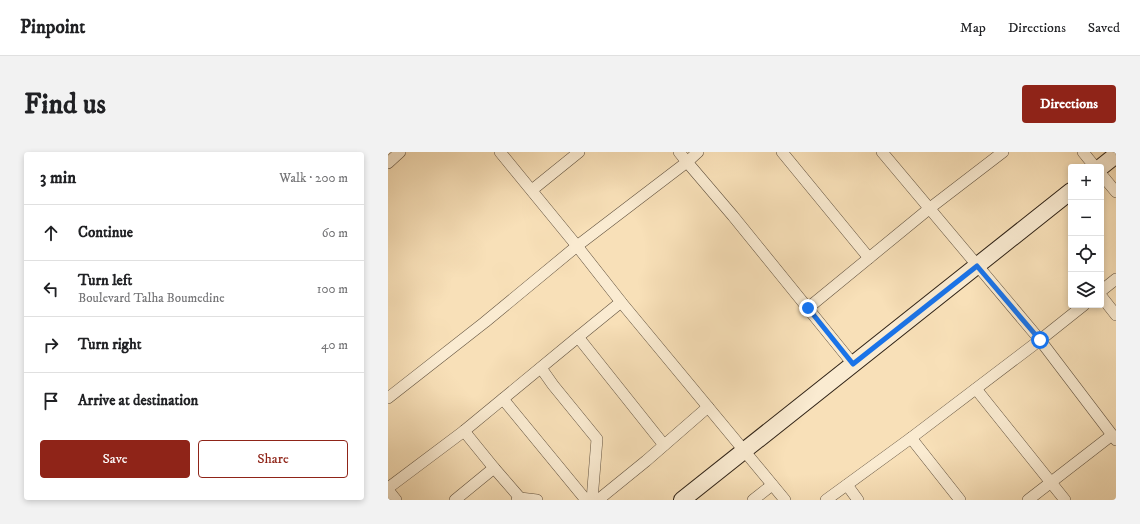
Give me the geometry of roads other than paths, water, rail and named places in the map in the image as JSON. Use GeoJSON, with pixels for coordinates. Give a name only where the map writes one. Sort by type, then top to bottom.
{"type":"FeatureCollection","features":[{"type":"Feature","properties":{"kind":"main road"},"geometry":{"type":"LineString","coordinates":[[1104,165],[1116,155]]}},
{"type":"Feature","properties":{"kind":"main road"},"geometry":{"type":"LineString","coordinates":[[682,500],[1068,193]]}},
{"type":"Feature","properties":{"kind":"street"},"geometry":{"type":"LineString","coordinates":[[388,163],[400,152]]}},
{"type":"Feature","properties":{"kind":"street"},"geometry":{"type":"LineString","coordinates":[[500,152],[621,302],[785,500]]}},
{"type":"Feature","properties":{"kind":"street"},"geometry":{"type":"LineString","coordinates":[[532,190],[579,152]]}},
{"type":"Feature","properties":{"kind":"street"},"geometry":{"type":"LineString","coordinates":[[680,152],[853,364]]}},
{"type":"Feature","properties":{"kind":"street"},"geometry":{"type":"LineString","coordinates":[[388,398],[486,322],[577,246],[698,152]]}},
{"type":"Feature","properties":{"kind":"street"},"geometry":{"type":"LineString","coordinates":[[782,152],[869,258]]}},
{"type":"Feature","properties":{"kind":"street"},"geometry":{"type":"LineString","coordinates":[[882,152],[1040,340],[1114,437],[1028,500]]}},
{"type":"Feature","properties":{"kind":"street"},"geometry":{"type":"LineString","coordinates":[[1084,152],[1093,164]]}},
{"type":"Feature","properties":{"kind":"street"},"geometry":{"type":"LineString","coordinates":[[808,308],[996,154]]}},
{"type":"Feature","properties":{"kind":"street"},"geometry":{"type":"LineString","coordinates":[[1104,178],[1116,192]]}},
{"type":"Feature","properties":{"kind":"street"},"geometry":{"type":"LineString","coordinates":[[1104,289],[1116,279]]}},
{"type":"Feature","properties":{"kind":"street"},"geometry":{"type":"LineString","coordinates":[[1104,300],[1116,314]]}},
{"type":"Feature","properties":{"kind":"street"},"geometry":{"type":"LineString","coordinates":[[396,500],[388,489],[503,399],[621,302]]}},
{"type":"Feature","properties":{"kind":"street"},"geometry":{"type":"LineString","coordinates":[[826,500],[976,389],[1080,308]]}},
{"type":"Feature","properties":{"kind":"street"},"geometry":{"type":"LineString","coordinates":[[578,337],[664,445]]}},
{"type":"Feature","properties":{"kind":"street"},"geometry":{"type":"LineString","coordinates":[[541,368],[597,439],[592,500]]}},
{"type":"Feature","properties":{"kind":"street"},"geometry":{"type":"LineString","coordinates":[[976,389],[1065,500]]}},
{"type":"Feature","properties":{"kind":"street"},"geometry":{"type":"LineString","coordinates":[[503,399],[586,500]]}},
{"type":"Feature","properties":{"kind":"street"},"geometry":{"type":"LineString","coordinates":[[598,500],[708,407]]}},
{"type":"Feature","properties":{"kind":"street"},"geometry":{"type":"LineString","coordinates":[[464,430],[518,499],[537,500]]}},
{"type":"Feature","properties":{"kind":"street"},"geometry":{"type":"LineString","coordinates":[[911,438],[960,500]]}},
{"type":"Feature","properties":{"kind":"street"},"geometry":{"type":"LineString","coordinates":[[455,500],[494,468]]}},
{"type":"Feature","properties":{"kind":"street"},"geometry":{"type":"LineString","coordinates":[[753,500],[772,485]]}},
{"type":"Feature","properties":{"kind":"street"},"geometry":{"type":"LineString","coordinates":[[847,485],[858,500]]}}]}
